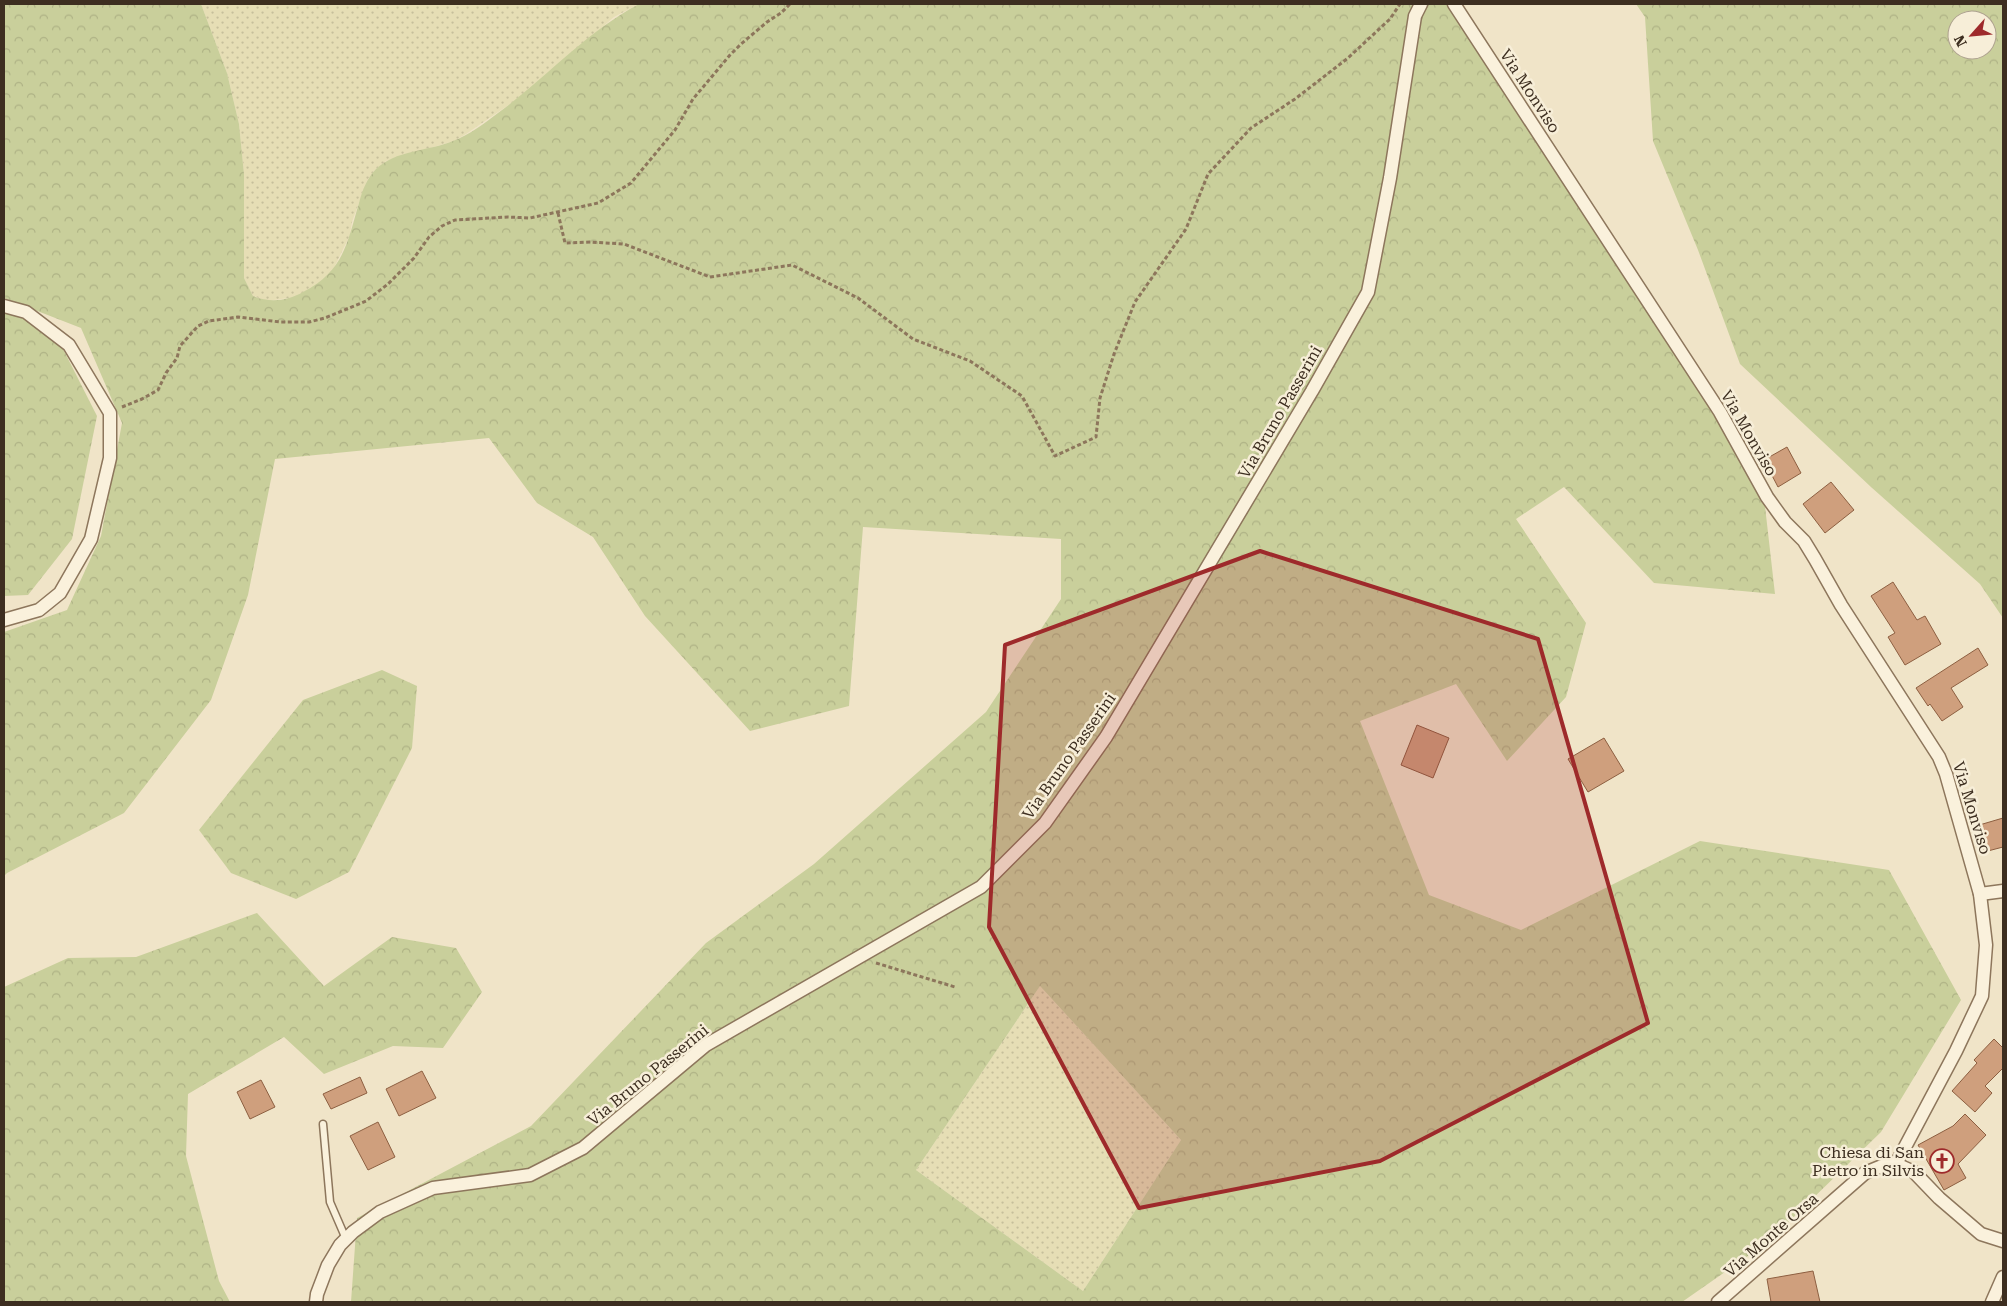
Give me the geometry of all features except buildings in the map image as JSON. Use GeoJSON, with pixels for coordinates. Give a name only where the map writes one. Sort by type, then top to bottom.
{"type":"FeatureCollection","features":[{"type":"Feature","properties":{"kind":"street","name":"Via Bruno Passerini"},"geometry":{"type":"LineString","coordinates":[[316,1302],[317,1294],[328,1265],[340,1245],[380,1212],[433,1188],[530,1175],[583,1148],[706,1045],[981,887],[1045,823],[1106,737],[1312,391],[1368,292],[1390,178],[1415,16],[1421,4]]}},
{"type":"Feature","properties":{"kind":"street","name":"Via Monviso"},"geometry":{"type":"LineString","coordinates":[[1454,4],[1720,412],[1767,497],[1785,522],[1804,541],[1841,605],[1939,758],[1949,783],[1980,894],[1986,945],[1982,996],[1956,1051],[1896,1164]]}},
{"type":"Feature","properties":{"kind":"street"},"geometry":{"type":"LineString","coordinates":[[4,306],[26,312],[69,346],[110,413],[110,458],[90,539],[60,593],[39,610],[4,620]]}},
{"type":"Feature","properties":{"kind":"street"},"geometry":{"type":"LineString","coordinates":[[1980,894],[2003,891]]}},
{"type":"Feature","properties":{"kind":"street"},"geometry":{"type":"LineString","coordinates":[[1896,1164],[1914,1172],[1939,1198],[1981,1234],[2003,1241]]}},
{"type":"Feature","properties":{"kind":"street","name":"Via Monte Orsa"},"geometry":{"type":"LineString","coordinates":[[1718,1302],[1865,1174],[1882,1166],[1896,1164]]}},
{"type":"Feature","properties":{"kind":"street"},"geometry":{"type":"LineString","coordinates":[[1992,1302],[2003,1277]]}},
{"type":"Feature","properties":{"kind":"lane"},"geometry":{"type":"LineString","coordinates":[[323,1124],[330,1202],[346,1239]]}},
{"type":"Feature","properties":{"kind":"path"},"geometry":{"type":"LineString","coordinates":[[126,405],[158,390],[166,373],[177,358],[180,346],[198,326],[209,321],[238,317],[280,322],[309,322],[325,318],[366,301],[388,284],[414,258],[429,237],[442,226],[455,220],[508,217],[530,218],[598,203],[631,183],[675,130],[693,99],[730,55],[790,4]]}},
{"type":"Feature","properties":{"kind":"path"},"geometry":{"type":"LineString","coordinates":[[558,213],[565,243],[624,244],[710,277],[792,265],[858,298],[913,339],[970,361],[1022,396],[1055,456],[1096,437],[1100,398],[1114,354],[1135,302],[1186,229],[1208,174],[1251,128],[1295,99],[1348,58],[1390,19],[1400,4]]}},
{"type":"Feature","properties":{"kind":"path"},"geometry":{"type":"LineString","coordinates":[[859,957],[955,987]]}},
{"type":"Feature","properties":{"kind":"highlighted area"},"geometry":{"type":"Polygon","coordinates":[[[1260,551],[1538,639],[1648,1023],[1380,1161],[1139,1208],[989,927],[1005,645],[1260,551]]]}},
{"type":"Feature","properties":{"kind":"shaded area"},"geometry":{"type":"Polygon","coordinates":[[[201,4],[639,4],[614,17],[526,93],[466,134],[454,141],[386,161],[374,171],[367,181],[352,222],[350,235],[333,270],[317,285],[295,297],[267,301],[253,296],[244,278],[244,174],[239,124],[227,73],[201,4]]]}},
{"type":"Feature","properties":{"kind":"shaded area"},"geometry":{"type":"Polygon","coordinates":[[[1040,986],[1181,1140],[1083,1291],[916,1170],[1040,986]]]}},
{"type":"Feature","properties":{"kind":"green space"},"geometry":{"type":"Polygon","coordinates":[[[4,4],[201,4],[227,73],[239,124],[244,174],[244,278],[253,296],[266,300],[278,300],[291,297],[317,284],[336,265],[347,243],[363,189],[376,169],[403,154],[444,144],[471,132],[516,99],[601,28],[639,4],[1447,4],[1762,480],[1775,594],[1654,583],[1564,487],[1516,519],[1586,623],[1566,697],[1507,761],[1456,684],[1360,721],[1429,895],[1521,930],[1700,841],[1889,870],[1961,1000],[1881,1132],[1768,1242],[1682,1302],[351,1302],[357,1218],[531,1126],[706,943],[814,864],[986,712],[1061,599],[1061,539],[863,527],[849,706],[750,731],[645,616],[593,537],[537,503],[489,438],[275,459],[248,595],[211,700],[124,813],[4,876],[4,632],[67,610],[101,536],[122,423],[81,328],[4,298],[4,4]],[[1040,986],[916,1170],[1083,1291],[1181,1140],[1040,986]]]}},
{"type":"Feature","properties":{"kind":"green space"},"geometry":{"type":"Polygon","coordinates":[[[1636,4],[2003,4],[2003,618],[1980,584],[1871,487],[1740,364],[1698,250],[1653,141],[1645,17],[1636,4]]]}},
{"type":"Feature","properties":{"kind":"green space"},"geometry":{"type":"Polygon","coordinates":[[[4,304],[58,339],[97,416],[72,539],[28,595],[4,596],[4,304]]]}},
{"type":"Feature","properties":{"kind":"green space"},"geometry":{"type":"Polygon","coordinates":[[[382,670],[417,686],[412,748],[349,872],[296,899],[231,873],[199,830],[303,700],[382,670]]]}},
{"type":"Feature","properties":{"kind":"green space"},"geometry":{"type":"Polygon","coordinates":[[[257,913],[324,986],[392,937],[456,948],[482,992],[443,1048],[393,1046],[324,1074],[284,1037],[188,1094],[186,1156],[219,1281],[230,1302],[4,1302],[4,987],[68,958],[136,957],[257,913]]]}},
{"type":"Feature","properties":{"kind":"place","name":"Chiesa di San Pietro in Silvis"},"geometry":{"type":"Point","coordinates":[1942,1161]}}]}
